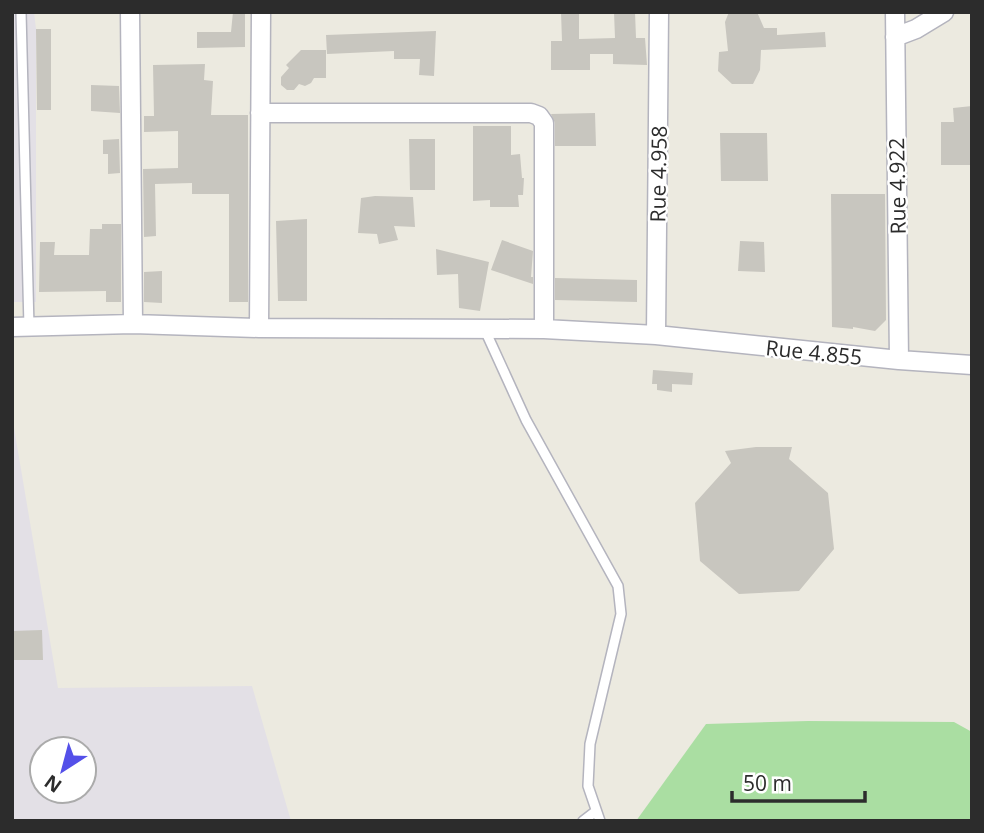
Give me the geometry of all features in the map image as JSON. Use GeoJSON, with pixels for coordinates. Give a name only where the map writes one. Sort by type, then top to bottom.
{"type":"FeatureCollection","features":[{"type":"Feature","properties":{"kind":"street"},"geometry":{"type":"LineString","coordinates":[[130,12],[133,324]]}},
{"type":"Feature","properties":{"kind":"street"},"geometry":{"type":"LineString","coordinates":[[259,328],[261,12]]}},
{"type":"Feature","properties":{"kind":"street","name":"Rue 4.958"},"geometry":{"type":"LineString","coordinates":[[656,335],[659,12]]}},
{"type":"Feature","properties":{"kind":"street","name":"Rue 4.922"},"geometry":{"type":"LineString","coordinates":[[895,12],[899,360]]}},
{"type":"Feature","properties":{"kind":"street"},"geometry":{"type":"LineString","coordinates":[[895,37],[916,29],[944,12]]}},
{"type":"Feature","properties":{"kind":"street"},"geometry":{"type":"LineString","coordinates":[[260,113],[531,113],[539,116],[544,123],[544,329]]}},
{"type":"Feature","properties":{"kind":"street","name":"Rue 4.855"},"geometry":{"type":"LineString","coordinates":[[21,327],[133,324],[259,328],[544,329],[656,335],[972,365]]}},
{"type":"Feature","properties":{"kind":"lane"},"geometry":{"type":"LineString","coordinates":[[21,12],[21,327]]}},
{"type":"Feature","properties":{"kind":"lane"},"geometry":{"type":"LineString","coordinates":[[484,328],[526,420],[618,586],[621,614],[590,744],[588,786],[598,816],[583,821]]}},
{"type":"Feature","properties":{"kind":"shaded area"},"geometry":{"type":"Polygon","coordinates":[[[12,12],[34,12],[36,29],[36,302],[12,302],[12,12]]]}},
{"type":"Feature","properties":{"kind":"shaded area"},"geometry":{"type":"Polygon","coordinates":[[[12,416],[58,688],[252,686],[291,821],[12,821],[12,416]]]}},
{"type":"Feature","properties":{"kind":"green space"},"geometry":{"type":"Polygon","coordinates":[[[808,721],[954,722],[972,732],[972,821],[636,821],[706,724],[808,721]]]}},
{"type":"Feature","properties":{"kind":"building"},"geometry":{"type":"Polygon","coordinates":[[[233,12],[245,12],[245,47],[197,48],[197,32],[231,32],[233,12]]]}},
{"type":"Feature","properties":{"kind":"building"},"geometry":{"type":"Polygon","coordinates":[[[561,12],[579,12],[579,39],[615,38],[614,12],[635,12],[636,38],[645,38],[647,65],[613,64],[613,54],[590,54],[590,70],[551,70],[551,41],[562,41],[561,12]]]}},
{"type":"Feature","properties":{"kind":"building"},"geometry":{"type":"Polygon","coordinates":[[[729,12],[757,12],[764,28],[777,28],[777,35],[825,32],[826,47],[761,50],[760,70],[753,84],[732,84],[718,71],[719,52],[728,51],[725,22],[729,12]]]}},
{"type":"Feature","properties":{"kind":"building"},"geometry":{"type":"Polygon","coordinates":[[[36,29],[51,29],[51,110],[37,110],[36,29]]]}},
{"type":"Feature","properties":{"kind":"building"},"geometry":{"type":"Polygon","coordinates":[[[436,31],[434,76],[419,75],[420,59],[394,59],[394,51],[327,54],[326,35],[436,31]]]}},
{"type":"Feature","properties":{"kind":"building"},"geometry":{"type":"Polygon","coordinates":[[[301,50],[326,50],[326,78],[314,78],[305,86],[299,84],[294,90],[287,90],[281,85],[281,77],[289,68],[286,65],[301,50]]]}},
{"type":"Feature","properties":{"kind":"building"},"geometry":{"type":"Polygon","coordinates":[[[205,64],[204,80],[213,81],[211,115],[248,115],[248,302],[229,302],[229,194],[192,194],[192,183],[155,184],[156,236],[144,237],[143,169],[178,168],[178,131],[144,132],[144,116],[154,116],[153,65],[205,64]]]}},
{"type":"Feature","properties":{"kind":"building"},"geometry":{"type":"Polygon","coordinates":[[[91,85],[119,86],[120,113],[91,111],[91,85]]]}},
{"type":"Feature","properties":{"kind":"building"},"geometry":{"type":"Polygon","coordinates":[[[972,106],[972,165],[941,165],[941,122],[954,122],[953,108],[972,106]]]}},
{"type":"Feature","properties":{"kind":"building"},"geometry":{"type":"Polygon","coordinates":[[[595,113],[596,146],[555,146],[555,123],[551,114],[595,113]]]}},
{"type":"Feature","properties":{"kind":"building"},"geometry":{"type":"Polygon","coordinates":[[[473,126],[511,126],[511,155],[520,154],[524,178],[523,195],[518,195],[519,207],[490,207],[490,200],[473,201],[473,126]]]}},
{"type":"Feature","properties":{"kind":"building"},"geometry":{"type":"Polygon","coordinates":[[[720,133],[767,133],[768,181],[721,181],[720,133]]]}},
{"type":"Feature","properties":{"kind":"building"},"geometry":{"type":"Polygon","coordinates":[[[119,139],[120,173],[108,174],[108,154],[103,154],[103,140],[119,139]]]}},
{"type":"Feature","properties":{"kind":"building"},"geometry":{"type":"Polygon","coordinates":[[[409,139],[435,139],[435,190],[410,190],[409,139]]]}},
{"type":"Feature","properties":{"kind":"building"},"geometry":{"type":"Polygon","coordinates":[[[831,194],[885,194],[886,320],[875,331],[832,327],[831,194]]]}},
{"type":"Feature","properties":{"kind":"building"},"geometry":{"type":"Polygon","coordinates":[[[413,197],[415,227],[394,226],[398,240],[379,244],[377,234],[358,233],[361,198],[413,197]]]}},
{"type":"Feature","properties":{"kind":"building"},"geometry":{"type":"Polygon","coordinates":[[[307,219],[307,301],[278,301],[276,221],[307,219]]]}},
{"type":"Feature","properties":{"kind":"building"},"geometry":{"type":"Polygon","coordinates":[[[102,224],[121,224],[121,302],[106,302],[106,291],[39,292],[40,242],[55,242],[54,255],[89,255],[90,229],[102,229],[102,224]]]}},
{"type":"Feature","properties":{"kind":"building"},"geometry":{"type":"Polygon","coordinates":[[[502,240],[533,251],[533,284],[491,270],[502,240]]]}},
{"type":"Feature","properties":{"kind":"building"},"geometry":{"type":"Polygon","coordinates":[[[740,241],[764,242],[765,272],[738,271],[740,241]]]}},
{"type":"Feature","properties":{"kind":"building"},"geometry":{"type":"Polygon","coordinates":[[[436,249],[489,262],[480,311],[459,308],[458,274],[437,275],[436,249]]]}},
{"type":"Feature","properties":{"kind":"building"},"geometry":{"type":"Polygon","coordinates":[[[162,271],[162,303],[144,302],[144,272],[162,271]]]}},
{"type":"Feature","properties":{"kind":"building"},"geometry":{"type":"Polygon","coordinates":[[[555,278],[637,280],[637,302],[555,300],[555,278]]]}},
{"type":"Feature","properties":{"kind":"building"},"geometry":{"type":"Polygon","coordinates":[[[653,370],[693,373],[692,385],[672,384],[672,392],[657,390],[657,384],[652,384],[653,370]]]}},
{"type":"Feature","properties":{"kind":"building"},"geometry":{"type":"Polygon","coordinates":[[[756,447],[792,447],[789,459],[828,493],[834,549],[799,591],[739,594],[700,561],[695,503],[731,463],[725,451],[756,447]]]}},
{"type":"Feature","properties":{"kind":"building"},"geometry":{"type":"Polygon","coordinates":[[[42,630],[43,660],[12,660],[12,631],[42,630]]]}}]}
